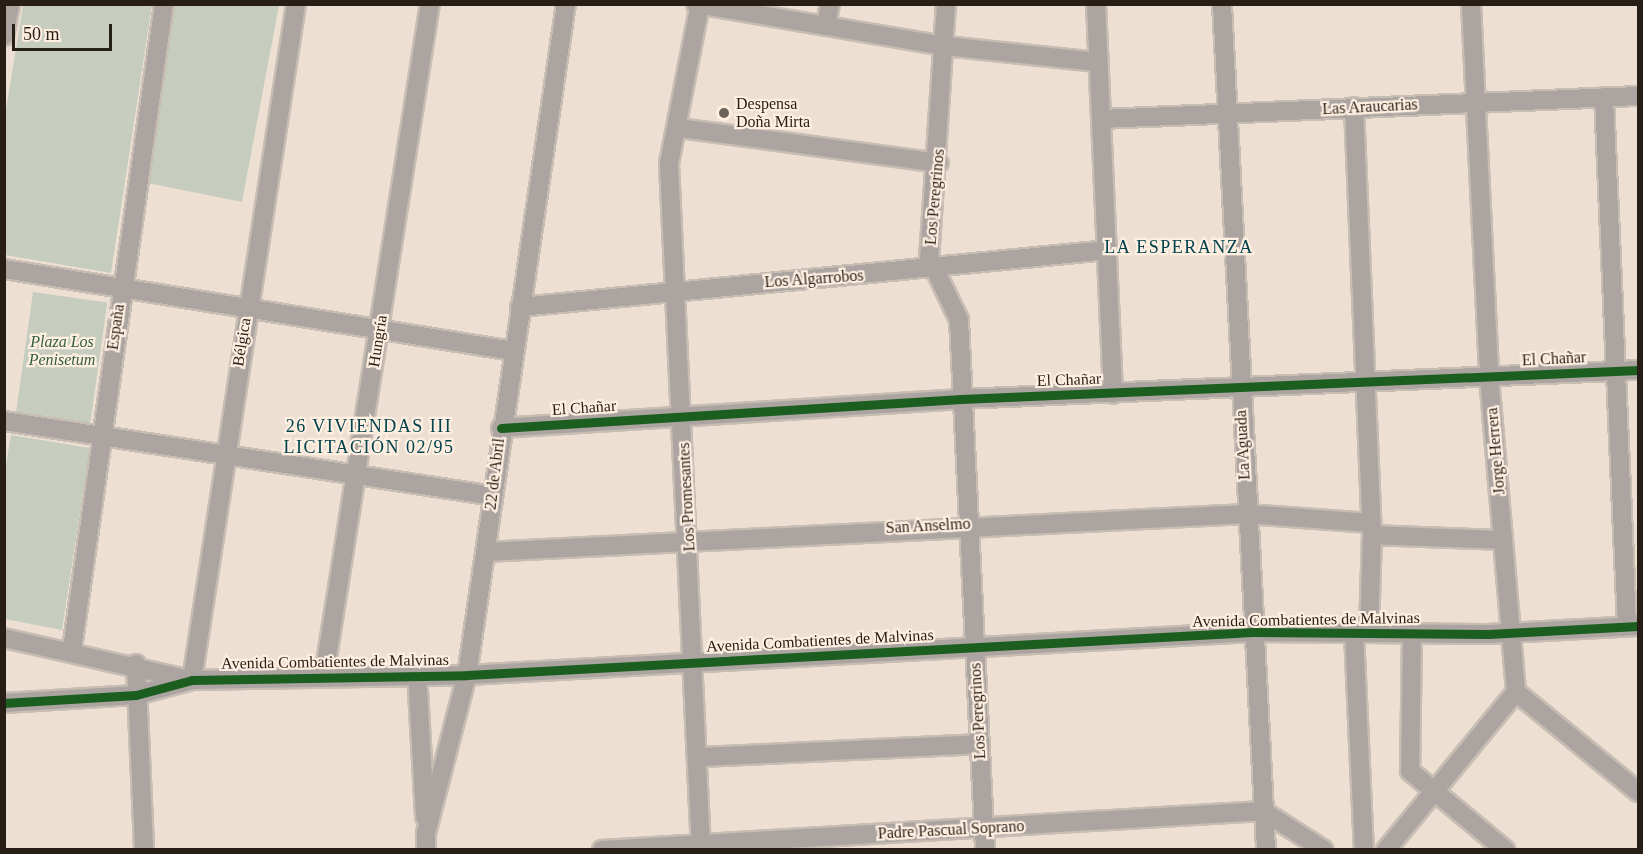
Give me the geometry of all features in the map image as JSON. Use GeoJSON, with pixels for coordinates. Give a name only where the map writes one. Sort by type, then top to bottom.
{"type":"FeatureCollection","features":[{"type":"Feature","properties":{"kind":"street"},"geometry":{"type":"LineString","coordinates":[[4,36],[10,4]]}},
{"type":"Feature","properties":{"kind":"street","name":"España"},"geometry":{"type":"LineString","coordinates":[[72,649],[164,4]]}},
{"type":"Feature","properties":{"kind":"street","name":"Bélgica"},"geometry":{"type":"LineString","coordinates":[[192,680],[247,309],[296,4]]}},
{"type":"Feature","properties":{"kind":"street","name":"Hungría"},"geometry":{"type":"LineString","coordinates":[[324,676],[358,475],[430,4]]}},
{"type":"Feature","properties":{"kind":"street","name":"22 de Abril"},"geometry":{"type":"LineString","coordinates":[[426,841],[467,675],[501,428],[566,4]]}},
{"type":"Feature","properties":{"kind":"street"},"geometry":{"type":"LineString","coordinates":[[696,4],[945,46],[1097,62]]}},
{"type":"Feature","properties":{"kind":"street"},"geometry":{"type":"LineString","coordinates":[[826,26],[830,4]]}},
{"type":"Feature","properties":{"kind":"street","name":"Los Peregrinos"},"geometry":{"type":"LineString","coordinates":[[946,4],[939,163],[929,257],[959,320],[967,524],[985,849]]}},
{"type":"Feature","properties":{"kind":"street"},"geometry":{"type":"LineString","coordinates":[[1096,4],[1113,394]]}},
{"type":"Feature","properties":{"kind":"street","name":"La Aguada"},"geometry":{"type":"LineString","coordinates":[[1222,4],[1240,387],[1266,849]]}},
{"type":"Feature","properties":{"kind":"street","name":"Jorge Herrera"},"geometry":{"type":"LineString","coordinates":[[1471,4],[1490,377],[1503,540],[1507,632],[1516,692]]}},
{"type":"Feature","properties":{"kind":"street","name":"Los Promesantes"},"geometry":{"type":"LineString","coordinates":[[700,5],[680,128],[669,164],[679,289],[683,417],[696,662],[701,847]]}},
{"type":"Feature","properties":{"kind":"street","name":"Las Araucarias"},"geometry":{"type":"LineString","coordinates":[[1101,119],[1638,96]]}},
{"type":"Feature","properties":{"kind":"street"},"geometry":{"type":"LineString","coordinates":[[1604,97],[1615,371],[1633,626]]}},
{"type":"Feature","properties":{"kind":"street"},"geometry":{"type":"LineString","coordinates":[[1354,107],[1371,529],[1361,633],[1364,849]]}},
{"type":"Feature","properties":{"kind":"street"},"geometry":{"type":"LineString","coordinates":[[680,128],[939,163]]}},
{"type":"Feature","properties":{"kind":"street","name":"Los Algarrobos"},"geometry":{"type":"LineString","coordinates":[[519,307],[679,289],[935,270],[1108,250]]}},
{"type":"Feature","properties":{"kind":"street"},"geometry":{"type":"LineString","coordinates":[[4,269],[513,351]]}},
{"type":"Feature","properties":{"kind":"street","name":"El Chañar"},"geometry":{"type":"LineString","coordinates":[[501,428],[961,399],[1638,370]]}},
{"type":"Feature","properties":{"kind":"street"},"geometry":{"type":"LineString","coordinates":[[4,421],[492,496]]}},
{"type":"Feature","properties":{"kind":"street","name":"San Anselmo"},"geometry":{"type":"LineString","coordinates":[[485,552],[689,538],[967,524],[1247,514],[1371,529],[1503,540]]}},
{"type":"Feature","properties":{"kind":"street","name":"Avenida Combatientes de Malvinas"},"geometry":{"type":"LineString","coordinates":[[4,703],[136,695],[192,680],[417,672],[467,675],[1253,632],[1507,632],[1633,626]]}},
{"type":"Feature","properties":{"kind":"street"},"geometry":{"type":"LineString","coordinates":[[1412,633],[1410,771],[1433,793],[1505,849]]}},
{"type":"Feature","properties":{"kind":"street"},"geometry":{"type":"LineString","coordinates":[[4,638],[72,649],[192,680]]}},
{"type":"Feature","properties":{"kind":"street"},"geometry":{"type":"LineString","coordinates":[[136,664],[144,849]]}},
{"type":"Feature","properties":{"kind":"street","name":"22 de Abril"},"geometry":{"type":"LineString","coordinates":[[417,672],[426,841]]}},
{"type":"Feature","properties":{"kind":"street"},"geometry":{"type":"LineString","coordinates":[[1386,849],[1516,692],[1638,792]]}},
{"type":"Feature","properties":{"kind":"street"},"geometry":{"type":"LineString","coordinates":[[699,758],[980,744]]}},
{"type":"Feature","properties":{"kind":"street"},"geometry":{"type":"LineString","coordinates":[[1263,811],[1324,849]]}},
{"type":"Feature","properties":{"kind":"street","name":"Padre Pascual Soprano"},"geometry":{"type":"LineString","coordinates":[[602,849],[701,847],[1263,811]]}},
{"type":"Feature","properties":{"kind":"green space"},"geometry":{"type":"Polygon","coordinates":[[[23,5],[152,5],[111,273],[5,255],[5,116],[23,5]]]}},
{"type":"Feature","properties":{"kind":"green space"},"geometry":{"type":"Polygon","coordinates":[[[175,5],[279,5],[242,202],[147,183],[175,5]]]}},
{"type":"Feature","properties":{"kind":"green space","name":"Plaza Los Penisetum"},"geometry":{"type":"Polygon","coordinates":[[[33,292],[107,302],[90,425],[16,415],[33,292]]]}},
{"type":"Feature","properties":{"kind":"green space"},"geometry":{"type":"Polygon","coordinates":[[[11,435],[90,448],[62,630],[5,619],[4,476],[11,435]]]}},
{"type":"Feature","properties":{"kind":"cycle path"},"geometry":{"type":"LineString","coordinates":[[501,428],[961,399],[1638,370]]}},
{"type":"Feature","properties":{"kind":"cycle path"},"geometry":{"type":"LineString","coordinates":[[4,703],[136,695],[192,680],[467,675],[1253,632],[1488,634],[1638,626]]}},
{"type":"Feature","properties":{"kind":"place","name":"Despensa Doña Mirta"},"geometry":{"type":"Point","coordinates":[724,113]}},
{"type":"Feature","properties":{"kind":"district","name":"LA ESPERANZA"},"geometry":{"type":"Point","coordinates":[1179,247]}},
{"type":"Feature","properties":{"kind":"district","name":"26 VIVIENDAS III LICITACIÓN 02/95"},"geometry":{"type":"Point","coordinates":[369,437]}}]}
